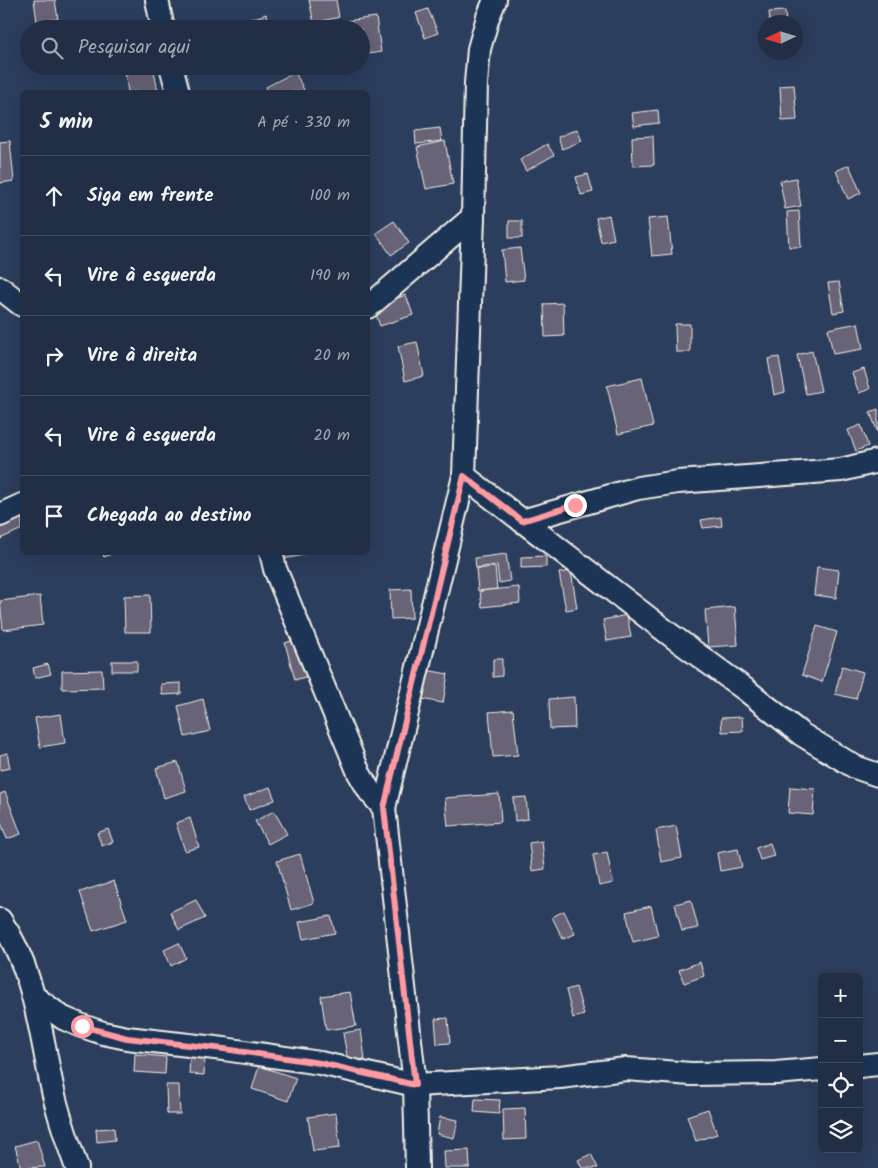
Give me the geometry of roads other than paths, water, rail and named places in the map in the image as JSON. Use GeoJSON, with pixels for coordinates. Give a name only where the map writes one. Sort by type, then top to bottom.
{"type":"FeatureCollection","features":[{"type":"Feature","properties":{"kind":"street"},"geometry":{"type":"LineString","coordinates":[[157,0],[161,20]]}},
{"type":"Feature","properties":{"kind":"street"},"geometry":{"type":"LineString","coordinates":[[417,1168],[415,1085],[384,808],[464,476],[476,83],[479,49],[495,0]]}},
{"type":"Feature","properties":{"kind":"street"},"geometry":{"type":"LineString","coordinates":[[173,75],[177,90]]}},
{"type":"Feature","properties":{"kind":"street"},"geometry":{"type":"LineString","coordinates":[[370,305],[473,217]]}},
{"type":"Feature","properties":{"kind":"street"},"geometry":{"type":"LineString","coordinates":[[0,288],[20,303]]}},
{"type":"Feature","properties":{"kind":"street"},"geometry":{"type":"LineString","coordinates":[[522,521],[638,488],[678,482],[841,470],[878,461]]}},
{"type":"Feature","properties":{"kind":"street"},"geometry":{"type":"LineString","coordinates":[[464,476],[672,636],[746,690],[801,734],[855,767],[878,775]]}},
{"type":"Feature","properties":{"kind":"street"},"geometry":{"type":"LineString","coordinates":[[0,515],[20,506]]}},
{"type":"Feature","properties":{"kind":"street"},"geometry":{"type":"LineString","coordinates":[[272,555],[275,569],[359,772],[370,792],[384,808]]}},
{"type":"Feature","properties":{"kind":"street"},"geometry":{"type":"LineString","coordinates":[[0,920],[20,954],[33,996],[53,1093],[63,1130],[77,1168]]}},
{"type":"Feature","properties":{"kind":"street"},"geometry":{"type":"LineString","coordinates":[[33,996],[63,1018],[82,1026],[127,1038],[224,1049],[320,1063],[415,1085],[560,1077],[626,1069],[691,1074],[776,1073],[818,1069]]}},
{"type":"Feature","properties":{"kind":"street"},"geometry":{"type":"LineString","coordinates":[[863,1066],[878,1064]]}}]}
